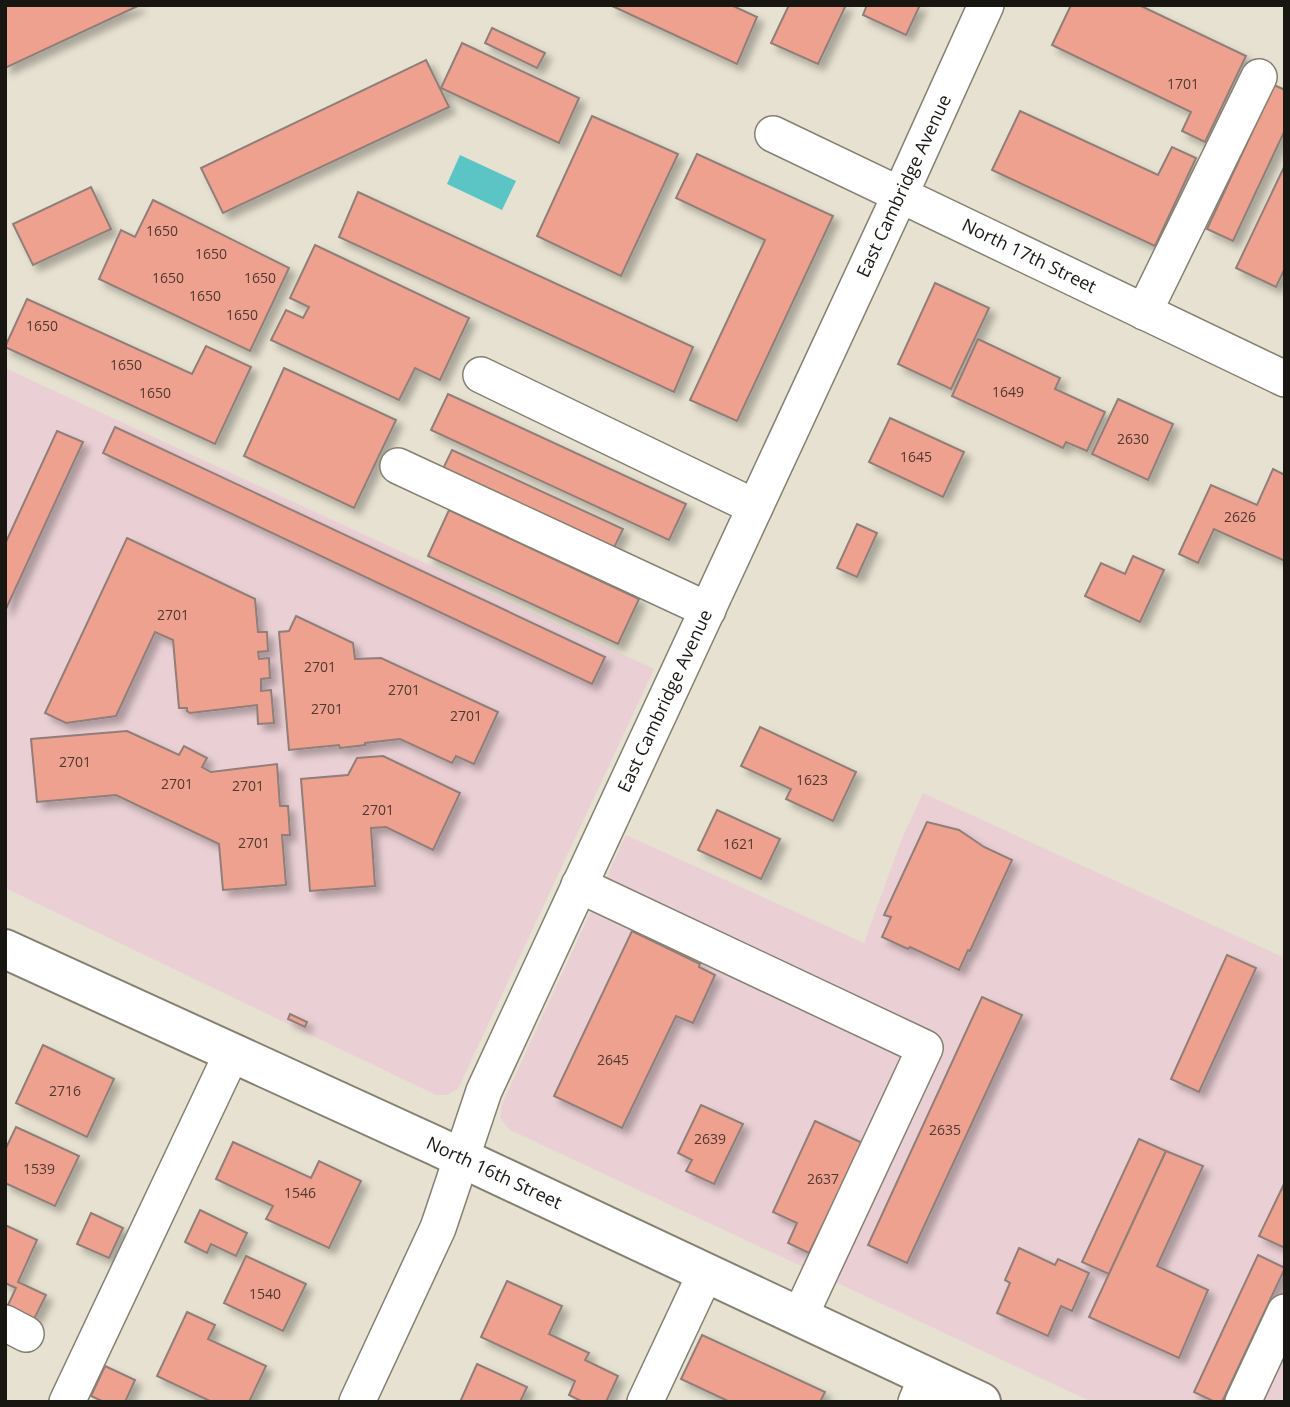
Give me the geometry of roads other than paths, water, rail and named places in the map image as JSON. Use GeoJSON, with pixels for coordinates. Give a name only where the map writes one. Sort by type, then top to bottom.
{"type":"FeatureCollection","features":[{"type":"Feature","properties":{"kind":"main road","name":"North 16th Street"},"geometry":{"type":"LineString","coordinates":[[5,949],[461,1157],[800,1316],[921,1389],[981,1402]]}},
{"type":"Feature","properties":{"kind":"street","name":"East Cambridge Avenue"},"geometry":{"type":"LineString","coordinates":[[358,1402],[438,1228],[484,1091],[901,195],[986,5]]}},
{"type":"Feature","properties":{"kind":"street"},"geometry":{"type":"LineString","coordinates":[[1144,312],[1259,77]]}},
{"type":"Feature","properties":{"kind":"street","name":"North 17th Street"},"geometry":{"type":"LineString","coordinates":[[773,134],[1144,312],[1283,375]]}},
{"type":"Feature","properties":{"kind":"street"},"geometry":{"type":"LineString","coordinates":[[481,375],[755,507]]}},
{"type":"Feature","properties":{"kind":"street"},"geometry":{"type":"LineString","coordinates":[[398,466],[708,610]]}},
{"type":"Feature","properties":{"kind":"street"},"geometry":{"type":"LineString","coordinates":[[579,886],[925,1048],[800,1316]]}},
{"type":"Feature","properties":{"kind":"street"},"geometry":{"type":"LineString","coordinates":[[67,1402],[232,1053]]}},
{"type":"Feature","properties":{"kind":"street"},"geometry":{"type":"LineString","coordinates":[[645,1402],[706,1272]]}},
{"type":"Feature","properties":{"kind":"street"},"geometry":{"type":"LineString","coordinates":[[1243,1402],[1285,1312]]}},
{"type":"Feature","properties":{"kind":"water"},"geometry":{"type":"Polygon","coordinates":[[[460,155],[516,181],[502,210],[447,184],[460,155]]]}}]}
